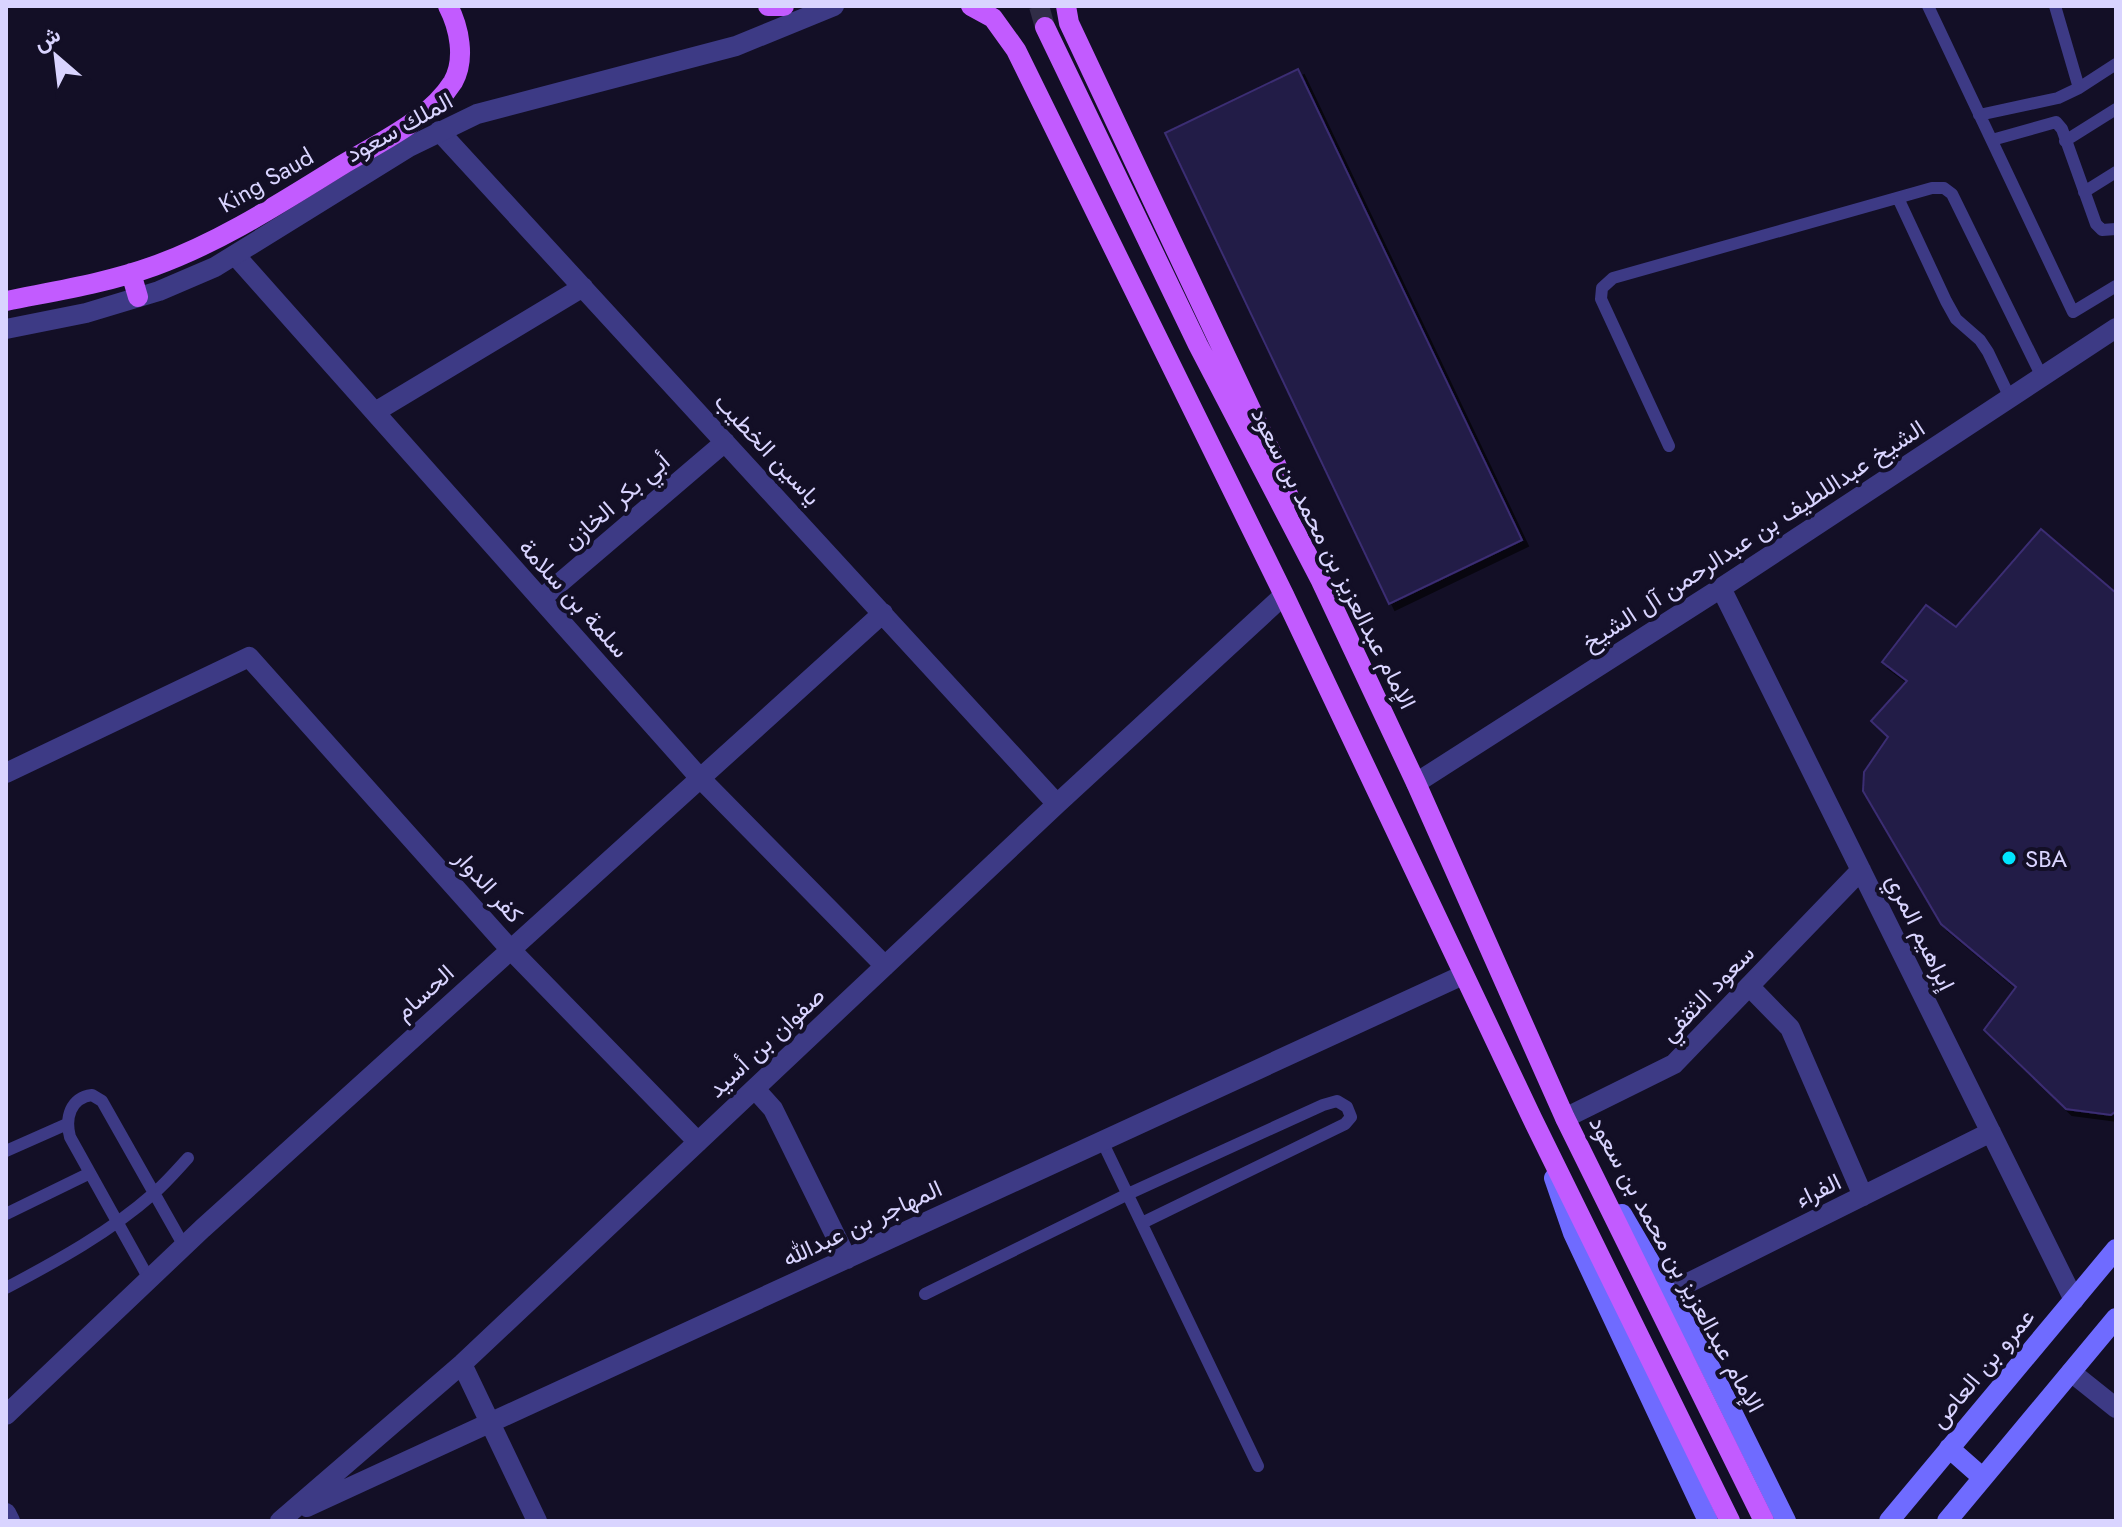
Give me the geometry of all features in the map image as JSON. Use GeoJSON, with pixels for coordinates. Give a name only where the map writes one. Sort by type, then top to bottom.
{"type":"FeatureCollection","features":[{"type":"Feature","properties":{"kind":"main road","name":"King Saud"},"geometry":{"type":"LineString","coordinates":[[6,301],[153,267],[271,209],[393,134],[436,104],[455,79],[459,59],[458,25],[448,6]]}},
{"type":"Feature","properties":{"kind":"main road"},"geometry":{"type":"LineString","coordinates":[[768,6],[784,6]]}},
{"type":"Feature","properties":{"kind":"main road"},"geometry":{"type":"LineString","coordinates":[[971,6],[993,18],[1016,50],[1284,595],[1463,975],[1730,1521]]}},
{"type":"Feature","properties":{"kind":"main road"},"geometry":{"type":"LineString","coordinates":[[1066,6],[1069,23],[1271,452],[1321,581]]}},
{"type":"Feature","properties":{"kind":"main road","name":"الإمام عبدالعزيز بن محمد بن سعود"},"geometry":{"type":"LineString","coordinates":[[1045,27],[1205,359],[1321,581],[1416,783],[1565,1118],[1764,1521]]}},
{"type":"Feature","properties":{"kind":"main road"},"geometry":{"type":"LineString","coordinates":[[131,273],[138,297]]}},
{"type":"Feature","properties":{"kind":"main road"},"geometry":{"type":"LineString","coordinates":[[1532,1118],[1573,1233],[1708,1521]]}},
{"type":"Feature","properties":{"kind":"main road","name":"الإمام عبدالعزيز بن محمد بن سعود"},"geometry":{"type":"LineString","coordinates":[[1565,1118],[1702,1351],[1786,1521]]}},
{"type":"Feature","properties":{"kind":"main road","name":"عمرو بن العاص"},"geometry":{"type":"LineString","coordinates":[[1889,1521],[2116,1249]]}},
{"type":"Feature","properties":{"kind":"main road"},"geometry":{"type":"LineString","coordinates":[[1947,1521],[2116,1318]]}},
{"type":"Feature","properties":{"kind":"main road"},"geometry":{"type":"LineString","coordinates":[[1949,1448],[1983,1478]]}},
{"type":"Feature","properties":{"kind":"street","name":"الملك سعود"},"geometry":{"type":"LineString","coordinates":[[6,329],[86,313],[215,267],[439,131],[477,114],[736,46],[834,6]]}},
{"type":"Feature","properties":{"kind":"street","name":"ياسين الخطيب"},"geometry":{"type":"LineString","coordinates":[[439,131],[1057,804]]}},
{"type":"Feature","properties":{"kind":"street","name":"سلمة بن سلامة"},"geometry":{"type":"LineString","coordinates":[[235,255],[699,777],[885,966]]}},
{"type":"Feature","properties":{"kind":"street"},"geometry":{"type":"LineString","coordinates":[[375,412],[583,287]]}},
{"type":"Feature","properties":{"kind":"street","name":"الشيخ عبداللطيف بن عبدالرحمن آل الشيخ"},"geometry":{"type":"LineString","coordinates":[[1416,783],[1721,588],[2116,328]]}},
{"type":"Feature","properties":{"kind":"street","name":"أبي بكر الخازن"},"geometry":{"type":"LineString","coordinates":[[541,599],[725,442]]}},
{"type":"Feature","properties":{"kind":"street","name":"إبراهيم المري"},"geometry":{"type":"LineString","coordinates":[[1721,588],[2074,1300]]}},
{"type":"Feature","properties":{"kind":"street","name":"صفوان بن أسيد"},"geometry":{"type":"LineString","coordinates":[[282,1520],[462,1364],[1057,804],[1284,595]]}},
{"type":"Feature","properties":{"kind":"street","name":"الحسام"},"geometry":{"type":"LineString","coordinates":[[6,1415],[184,1246],[883,613]]}},
{"type":"Feature","properties":{"kind":"street","name":"كفر الدوار"},"geometry":{"type":"LineString","coordinates":[[6,773],[249,657],[510,949],[698,1142]]}},
{"type":"Feature","properties":{"kind":"street","name":"سعود الثقفي"},"geometry":{"type":"LineString","coordinates":[[1565,1118],[1674,1064],[1861,870]]}},
{"type":"Feature","properties":{"kind":"street","name":"المهاجر بن عبدالله"},"geometry":{"type":"LineString","coordinates":[[282,1520],[1463,975]]}},
{"type":"Feature","properties":{"kind":"street"},"geometry":{"type":"LineString","coordinates":[[1749,986],[1790,1028],[1863,1196]]}},
{"type":"Feature","properties":{"kind":"street"},"geometry":{"type":"LineString","coordinates":[[755,1089],[773,1109],[847,1259]]}},
{"type":"Feature","properties":{"kind":"street","name":"الفراء"},"geometry":{"type":"LineString","coordinates":[[1668,1293],[1991,1132]]}},
{"type":"Feature","properties":{"kind":"street"},"geometry":{"type":"LineString","coordinates":[[462,1364],[537,1521]]}},
{"type":"Feature","properties":{"kind":"street"},"geometry":{"type":"LineString","coordinates":[[2071,1372],[2116,1408]]}},
{"type":"Feature","properties":{"kind":"street"},"geometry":{"type":"LineString","coordinates":[[6,1513],[10,1521]]}},
{"type":"Feature","properties":{"kind":"lane"},"geometry":{"type":"LineString","coordinates":[[1928,6],[2073,312],[2116,286]]}},
{"type":"Feature","properties":{"kind":"lane"},"geometry":{"type":"LineString","coordinates":[[2055,6],[2079,88]]}},
{"type":"Feature","properties":{"kind":"lane"},"geometry":{"type":"LineString","coordinates":[[1979,115],[2058,98],[2116,64]]}},
{"type":"Feature","properties":{"kind":"lane"},"geometry":{"type":"LineString","coordinates":[[2065,141],[2116,109]]}},
{"type":"Feature","properties":{"kind":"lane"},"geometry":{"type":"LineString","coordinates":[[1992,140],[2056,122],[2062,129],[2096,224],[2102,230],[2116,229]]}},
{"type":"Feature","properties":{"kind":"lane"},"geometry":{"type":"LineString","coordinates":[[2084,192],[2116,172]]}},
{"type":"Feature","properties":{"kind":"lane"},"geometry":{"type":"LineString","coordinates":[[1669,446],[1601,299],[1602,288],[1613,278],[1932,188],[1944,188],[1952,194],[2042,377]]}},
{"type":"Feature","properties":{"kind":"lane"},"geometry":{"type":"LineString","coordinates":[[1898,198],[1956,319],[1980,340],[2010,398]]}},
{"type":"Feature","properties":{"kind":"lane"},"geometry":{"type":"LineString","coordinates":[[149,1279],[70,1137],[67,1124],[72,1107],[85,1096],[92,1095],[102,1101],[184,1246]]}},
{"type":"Feature","properties":{"kind":"lane"},"geometry":{"type":"LineString","coordinates":[[925,1294],[1128,1194],[1323,1105],[1337,1101],[1347,1107],[1351,1117],[1345,1124],[1142,1223]]}},
{"type":"Feature","properties":{"kind":"lane"},"geometry":{"type":"LineString","coordinates":[[6,1151],[67,1124]]}},
{"type":"Feature","properties":{"kind":"lane"},"geometry":{"type":"LineString","coordinates":[[1102,1141],[1258,1466]]}},
{"type":"Feature","properties":{"kind":"lane"},"geometry":{"type":"LineString","coordinates":[[6,1288],[117,1222],[154,1194],[188,1158]]}},
{"type":"Feature","properties":{"kind":"lane"},"geometry":{"type":"LineString","coordinates":[[6,1214],[90,1173]]}},
{"type":"Feature","properties":{"kind":"building"},"geometry":{"type":"Polygon","coordinates":[[[1298,69],[1522,540],[1389,604],[1165,133],[1298,69]]]}},
{"type":"Feature","properties":{"kind":"building","name":"SBA"},"geometry":{"type":"Polygon","coordinates":[[[2041,529],[2116,593],[2116,1111],[2111,1115],[2066,1109],[1984,1030],[2016,987],[1941,924],[1863,791],[1864,772],[1888,737],[1871,721],[1907,681],[1882,662],[1926,605],[1956,627],[2041,529]]]}},
{"type":"Feature","properties":{"kind":"tunnel"},"geometry":{"type":"LineString","coordinates":[[1039,6],[1045,27]]}},
{"type":"Feature","properties":{"kind":"place","name":"SBA"},"geometry":{"type":"Point","coordinates":[2009,858]}}]}
